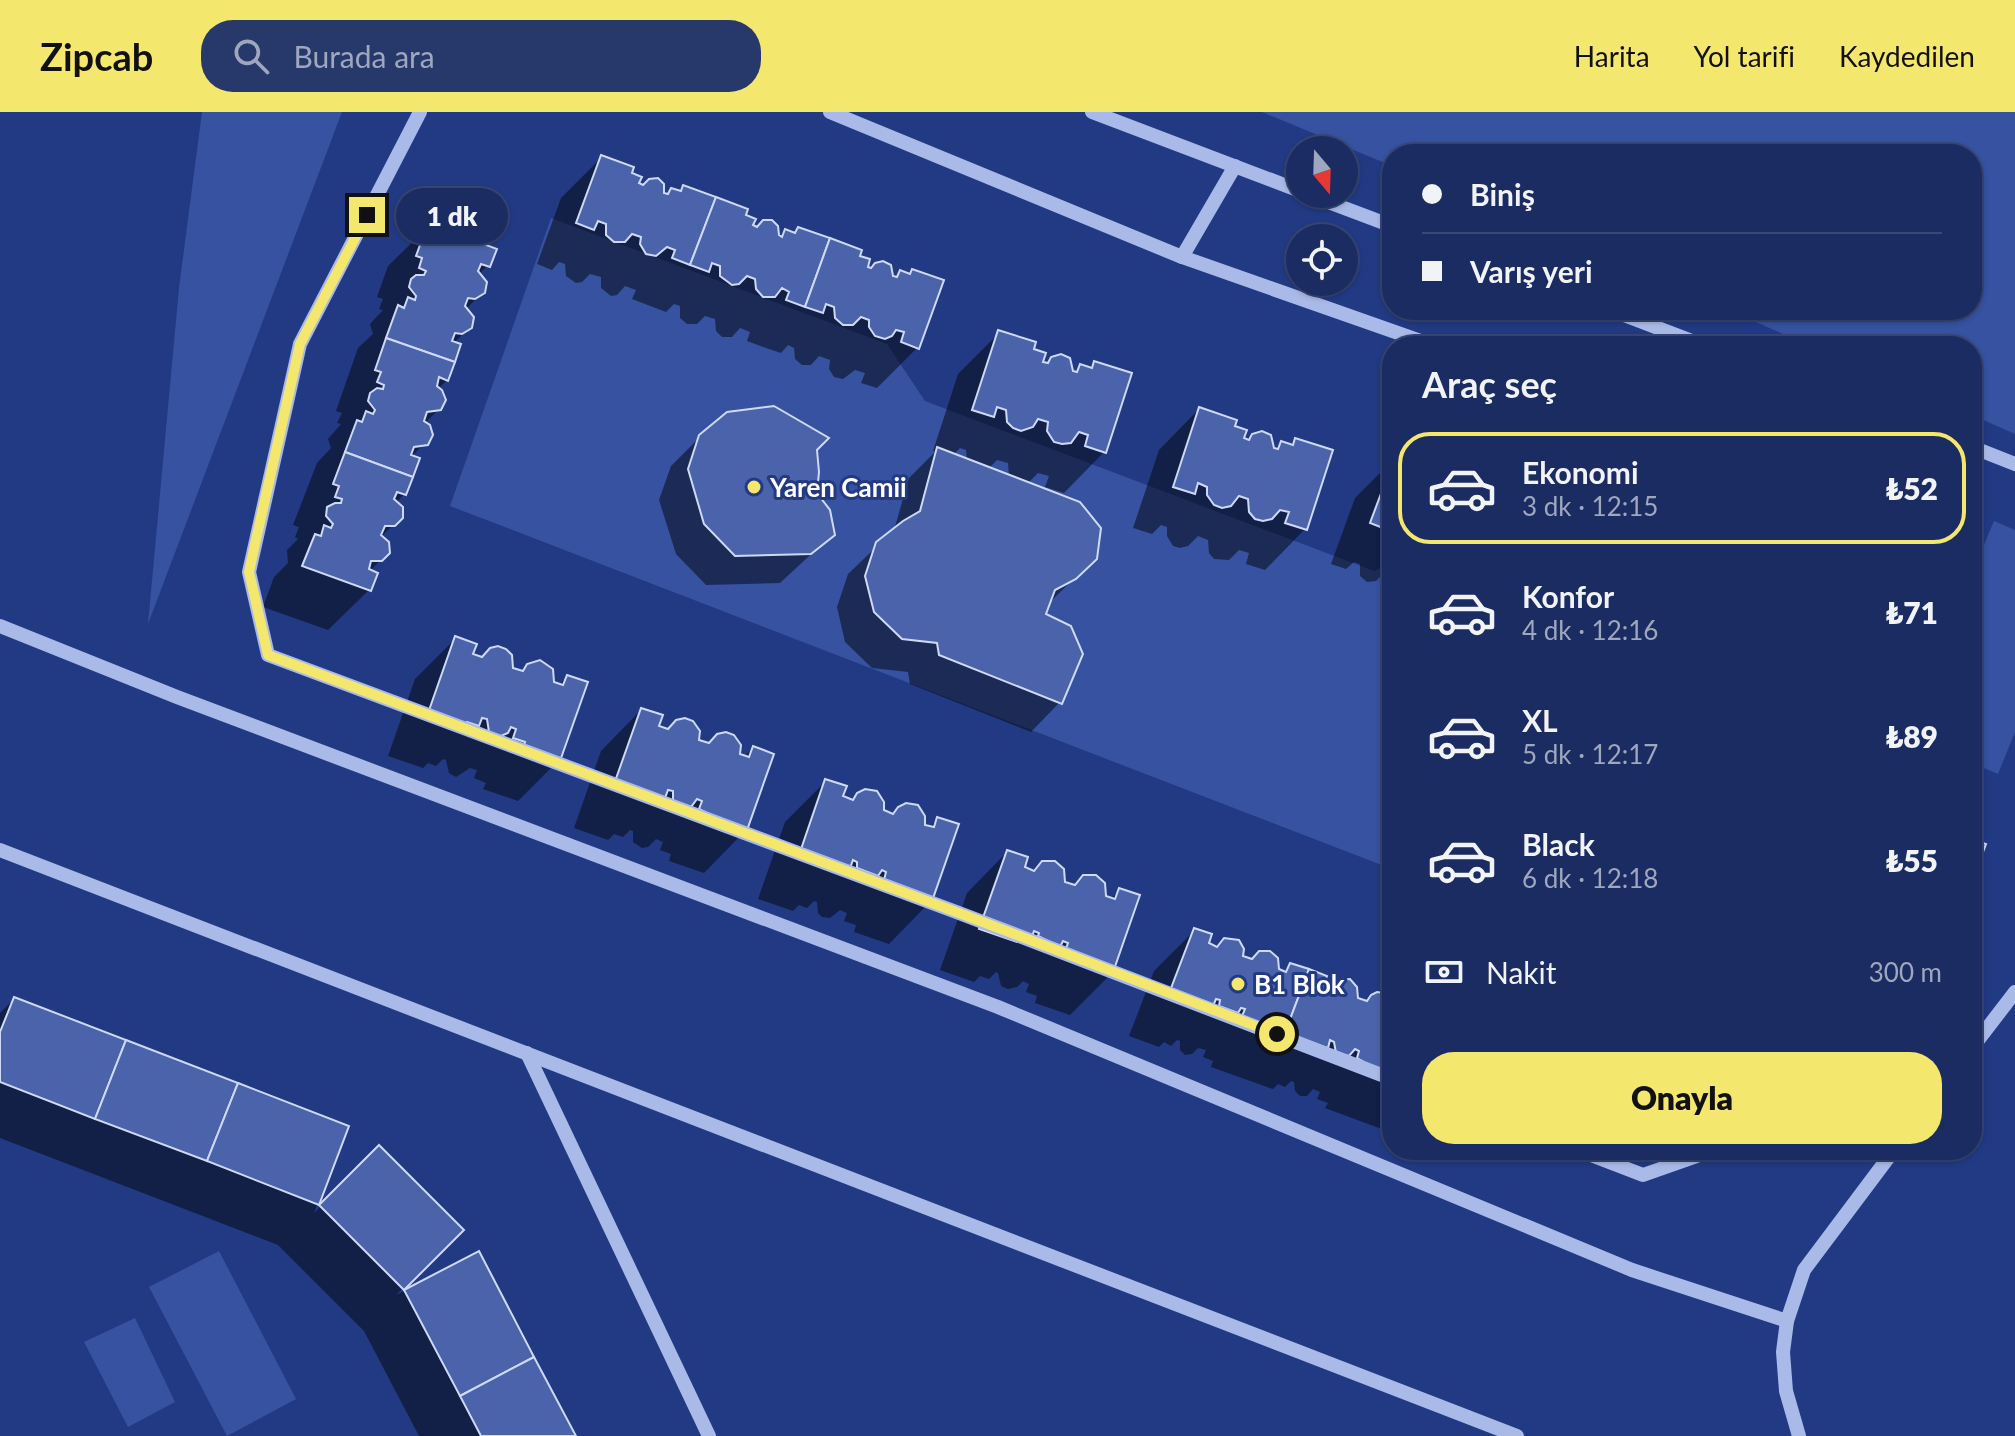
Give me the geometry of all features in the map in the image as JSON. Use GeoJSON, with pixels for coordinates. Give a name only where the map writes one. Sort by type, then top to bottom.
{"type":"FeatureCollection","features":[{"type":"Feature","properties":{"kind":"street"},"geometry":{"type":"LineString","coordinates":[[420,112],[300,344],[249,572],[268,655],[959,913],[1382,1075]]}},
{"type":"Feature","properties":{"kind":"street"},"geometry":{"type":"LineString","coordinates":[[830,112],[1182,257],[1407,336]]}},
{"type":"Feature","properties":{"kind":"street"},"geometry":{"type":"LineString","coordinates":[[1092,112],[1286,186]]}},
{"type":"Feature","properties":{"kind":"street"},"geometry":{"type":"LineString","coordinates":[[1182,257],[1235,166]]}},
{"type":"Feature","properties":{"kind":"street"},"geometry":{"type":"LineString","coordinates":[[1344,208],[1382,222]]}},
{"type":"Feature","properties":{"kind":"street"},"geometry":{"type":"LineString","coordinates":[[1637,320],[1679,336]]}},
{"type":"Feature","properties":{"kind":"street"},"geometry":{"type":"LineString","coordinates":[[1982,451],[2015,464]]}},
{"type":"Feature","properties":{"kind":"street"},"geometry":{"type":"LineString","coordinates":[[0,626],[207,708],[998,1007],[1632,1270],[1787,1321]]}},
{"type":"Feature","properties":{"kind":"street"},"geometry":{"type":"LineString","coordinates":[[0,850],[1517,1436]]}},
{"type":"Feature","properties":{"kind":"street"},"geometry":{"type":"LineString","coordinates":[[1982,1035],[2015,992]]}},
{"type":"Feature","properties":{"kind":"street"},"geometry":{"type":"LineString","coordinates":[[527,1053],[709,1436]]}},
{"type":"Feature","properties":{"kind":"street"},"geometry":{"type":"LineString","coordinates":[[1604,1160],[1643,1175],[1686,1160]]}},
{"type":"Feature","properties":{"kind":"street"},"geometry":{"type":"LineString","coordinates":[[1794,1431],[1784,1365],[1787,1321],[1804,1270],[1886,1160]]}},
{"type":"Feature","properties":{"kind":"shaded area"},"geometry":{"type":"Polygon","coordinates":[[[202,112],[342,112],[148,624],[179,288],[202,112]]]}},
{"type":"Feature","properties":{"kind":"shaded area"},"geometry":{"type":"Polygon","coordinates":[[[1262,112],[2015,112],[2015,434],[1982,419],[1982,336],[1788,336],[1751,320],[1982,320],[1982,144],[1382,144],[1382,162],[1358,152],[1358,136],[1320,136],[1262,112]]]}},
{"type":"Feature","properties":{"kind":"shaded area"},"geometry":{"type":"Polygon","coordinates":[[[551,218],[887,344],[925,401],[1374,571],[1382,568],[1382,865],[450,506],[551,218]]]}},
{"type":"Feature","properties":{"kind":"shaded area"},"geometry":{"type":"Polygon","coordinates":[[[1994,521],[2015,530],[2015,732],[1998,774],[1982,767],[1982,550],[1994,521]]]}},
{"type":"Feature","properties":{"kind":"shaded area"},"geometry":{"type":"Polygon","coordinates":[[[219,1251],[296,1399],[227,1436],[149,1287],[219,1251]]]}},
{"type":"Feature","properties":{"kind":"shaded area"},"geometry":{"type":"Polygon","coordinates":[[[135,1318],[175,1402],[128,1427],[84,1342],[135,1318]]]}},
{"type":"Feature","properties":{"kind":"building"},"geometry":{"type":"Polygon","coordinates":[[[601,155],[634,167],[632,173],[642,177],[639,183],[643,185],[649,179],[658,178],[664,184],[664,193],[668,194],[671,188],[681,191],[683,185],[716,197],[690,265],[672,258],[675,250],[667,247],[656,256],[646,254],[640,244],[641,237],[632,234],[625,242],[614,242],[606,235],[606,224],[598,221],[594,230],[576,223],[601,155]]]}},
{"type":"Feature","properties":{"kind":"building"},"geometry":{"type":"Polygon","coordinates":[[[716,197],[748,209],[746,215],[756,219],[753,225],[757,227],[763,220],[772,220],[782,237],[785,229],[795,233],[798,227],[830,238],[805,307],[786,300],[789,292],[782,288],[775,297],[763,297],[756,289],[755,279],[747,276],[739,284],[732,285],[720,276],[720,266],[712,263],[709,272],[690,265],[716,197]]]}},
{"type":"Feature","properties":{"kind":"building"},"geometry":{"type":"Polygon","coordinates":[[[428,223],[497,249],[490,267],[481,264],[478,271],[487,282],[485,293],[475,299],[468,298],[465,306],[474,317],[472,328],[462,334],[455,333],[452,341],[461,344],[455,362],[386,338],[398,305],[404,308],[408,297],[415,300],[416,296],[409,287],[411,279],[424,275],[426,271],[419,268],[422,258],[416,256],[428,223]]]}},
{"type":"Feature","properties":{"kind":"building"},"geometry":{"type":"Polygon","coordinates":[[[830,238],[862,250],[860,256],[870,259],[868,267],[883,261],[891,265],[893,276],[897,277],[900,270],[910,274],[912,269],[944,280],[919,349],[901,342],[904,332],[896,330],[885,339],[875,336],[869,327],[869,320],[861,317],[853,325],[843,325],[835,318],[834,307],[826,304],[823,313],[805,307],[830,238]]]}},
{"type":"Feature","properties":{"kind":"building"},"geometry":{"type":"Polygon","coordinates":[[[998,330],[1036,342],[1034,349],[1046,353],[1043,362],[1048,363],[1051,357],[1061,354],[1070,358],[1073,371],[1077,372],[1080,364],[1092,368],[1094,361],[1132,373],[1106,453],[1085,446],[1088,435],[1079,432],[1071,443],[1054,442],[1047,431],[1048,422],[1038,419],[1033,427],[1021,431],[1007,422],[1006,410],[997,407],[994,417],[972,410],[998,330]]]}},
{"type":"Feature","properties":{"kind":"building"},"geometry":{"type":"Polygon","coordinates":[[[386,338],[455,362],[448,381],[439,377],[437,386],[446,400],[441,410],[427,412],[424,421],[430,425],[433,435],[428,445],[414,447],[411,455],[420,458],[413,477],[345,452],[357,420],[362,422],[366,411],[373,414],[375,410],[368,401],[370,393],[377,388],[383,389],[384,385],[377,382],[381,372],[375,370],[386,338]]]}},
{"type":"Feature","properties":{"kind":"building","name":"Yaren Camii"},"geometry":{"type":"Polygon","coordinates":[[[774,406],[829,438],[817,450],[817,493],[830,510],[835,535],[811,554],[735,556],[704,524],[688,469],[699,435],[727,412],[774,406]]]}},
{"type":"Feature","properties":{"kind":"building"},"geometry":{"type":"Polygon","coordinates":[[[1199,407],[1237,420],[1235,426],[1247,430],[1244,438],[1249,440],[1252,434],[1262,431],[1271,435],[1274,448],[1278,449],[1281,441],[1293,445],[1295,438],[1333,450],[1307,530],[1285,523],[1289,512],[1280,510],[1272,519],[1263,521],[1255,519],[1249,512],[1248,499],[1239,496],[1231,506],[1222,508],[1214,505],[1207,495],[1207,487],[1198,483],[1195,494],[1173,487],[1199,407]]]}},
{"type":"Feature","properties":{"kind":"building"},"geometry":{"type":"Polygon","coordinates":[[[937,447],[1080,502],[1101,528],[1097,559],[1076,579],[1055,590],[1046,614],[1071,626],[1083,654],[1062,704],[939,655],[937,643],[902,639],[874,612],[865,576],[876,542],[920,511],[937,447]]]}},
{"type":"Feature","properties":{"kind":"building"},"geometry":{"type":"Polygon","coordinates":[[[345,452],[413,477],[406,495],[397,492],[394,499],[403,507],[403,518],[395,526],[385,526],[381,535],[389,542],[390,553],[382,561],[371,561],[369,569],[378,573],[371,591],[302,566],[315,534],[321,536],[324,525],[331,528],[333,524],[326,516],[327,507],[341,503],[342,499],[335,497],[339,486],[333,484],[345,452]]]}},
{"type":"Feature","properties":{"kind":"building"},"geometry":{"type":"Polygon","coordinates":[[[1382,491],[1382,528],[1370,523],[1382,491]]]}},
{"type":"Feature","properties":{"kind":"building"},"geometry":{"type":"Polygon","coordinates":[[[455,636],[477,644],[473,654],[482,657],[490,648],[498,646],[506,649],[512,655],[513,668],[523,671],[527,664],[540,660],[553,669],[554,682],[563,685],[567,675],[588,682],[560,761],[523,749],[525,742],[513,738],[516,729],[511,727],[508,733],[501,736],[489,732],[487,719],[482,718],[479,726],[467,722],[465,728],[427,716],[455,636]]]}},
{"type":"Feature","properties":{"kind":"building"},"geometry":{"type":"Polygon","coordinates":[[[641,708],[663,715],[659,726],[668,729],[676,720],[685,718],[693,721],[700,731],[699,740],[709,743],[717,734],[726,732],[734,735],[741,745],[740,754],[749,757],[753,746],[774,754],[746,833],[699,809],[702,801],[697,799],[691,807],[673,801],[673,791],[668,790],[665,798],[613,787],[641,708]]]}},
{"type":"Feature","properties":{"kind":"building"},"geometry":{"type":"Polygon","coordinates":[[[825,779],[847,786],[843,796],[853,800],[857,793],[865,789],[877,791],[884,802],[884,810],[893,814],[906,803],[918,805],[925,816],[925,825],[934,827],[937,817],[959,824],[931,904],[884,880],[886,872],[882,870],[878,876],[857,868],[857,862],[853,860],[850,868],[798,858],[825,779]]]}},
{"type":"Feature","properties":{"kind":"building"},"geometry":{"type":"Polygon","coordinates":[[[1007,850],[1028,857],[1025,867],[1034,871],[1042,861],[1055,861],[1064,869],[1065,882],[1075,885],[1083,875],[1096,875],[1105,883],[1106,896],[1115,899],[1119,888],[1140,895],[1112,975],[1065,951],[1068,943],[1063,941],[1060,947],[1034,931],[1031,939],[1017,942],[979,929],[1007,850]]]}},
{"type":"Feature","properties":{"kind":"building","name":"B1 Blok"},"geometry":{"type":"Polygon","coordinates":[[[1194,928],[1212,934],[1209,943],[1217,947],[1224,938],[1239,940],[1244,949],[1243,956],[1252,959],[1259,951],[1270,951],[1278,958],[1279,969],[1286,972],[1290,963],[1309,969],[1283,1038],[1242,1016],[1245,1009],[1241,1008],[1238,1013],[1219,1006],[1220,1000],[1216,999],[1213,1006],[1168,996],[1194,928]]]}},
{"type":"Feature","properties":{"kind":"building","name":"B1 Blok"},"geometry":{"type":"Polygon","coordinates":[[[1309,969],[1327,976],[1324,985],[1331,988],[1338,980],[1350,979],[1357,987],[1358,998],[1367,1001],[1371,995],[1382,993],[1382,1072],[1357,1058],[1359,1051],[1355,1049],[1349,1056],[1336,1053],[1334,1042],[1330,1040],[1328,1048],[1283,1038],[1309,969]]]}},
{"type":"Feature","properties":{"kind":"building"},"geometry":{"type":"Polygon","coordinates":[[[14,997],[126,1040],[95,1119],[0,1082],[0,1032],[14,997]]]}},
{"type":"Feature","properties":{"kind":"building"},"geometry":{"type":"Polygon","coordinates":[[[126,1040],[238,1083],[207,1161],[95,1119],[126,1040]]]}},
{"type":"Feature","properties":{"kind":"building"},"geometry":{"type":"Polygon","coordinates":[[[238,1083],[349,1126],[319,1205],[207,1161],[238,1083]]]}},
{"type":"Feature","properties":{"kind":"building"},"geometry":{"type":"Polygon","coordinates":[[[379,1145],[464,1230],[404,1290],[319,1205],[379,1145]]]}},
{"type":"Feature","properties":{"kind":"building"},"geometry":{"type":"Polygon","coordinates":[[[479,1251],[534,1357],[460,1396],[404,1290],[479,1251]]]}},
{"type":"Feature","properties":{"kind":"building"},"geometry":{"type":"Polygon","coordinates":[[[534,1357],[576,1436],[481,1436],[460,1396],[534,1357]]]}},
{"type":"Feature","properties":{"kind":"place","name":"Yaren Camii"},"geometry":{"type":"Point","coordinates":[754,487]}},
{"type":"Feature","properties":{"kind":"place","name":"B1 Blok"},"geometry":{"type":"Point","coordinates":[1238,984]}},
{"type":"Feature","properties":{"kind":"route"},"geometry":{"type":"LineString","coordinates":[[367,215],[300,344],[255,544],[249,572],[268,655],[1277,1034]]}}]}
